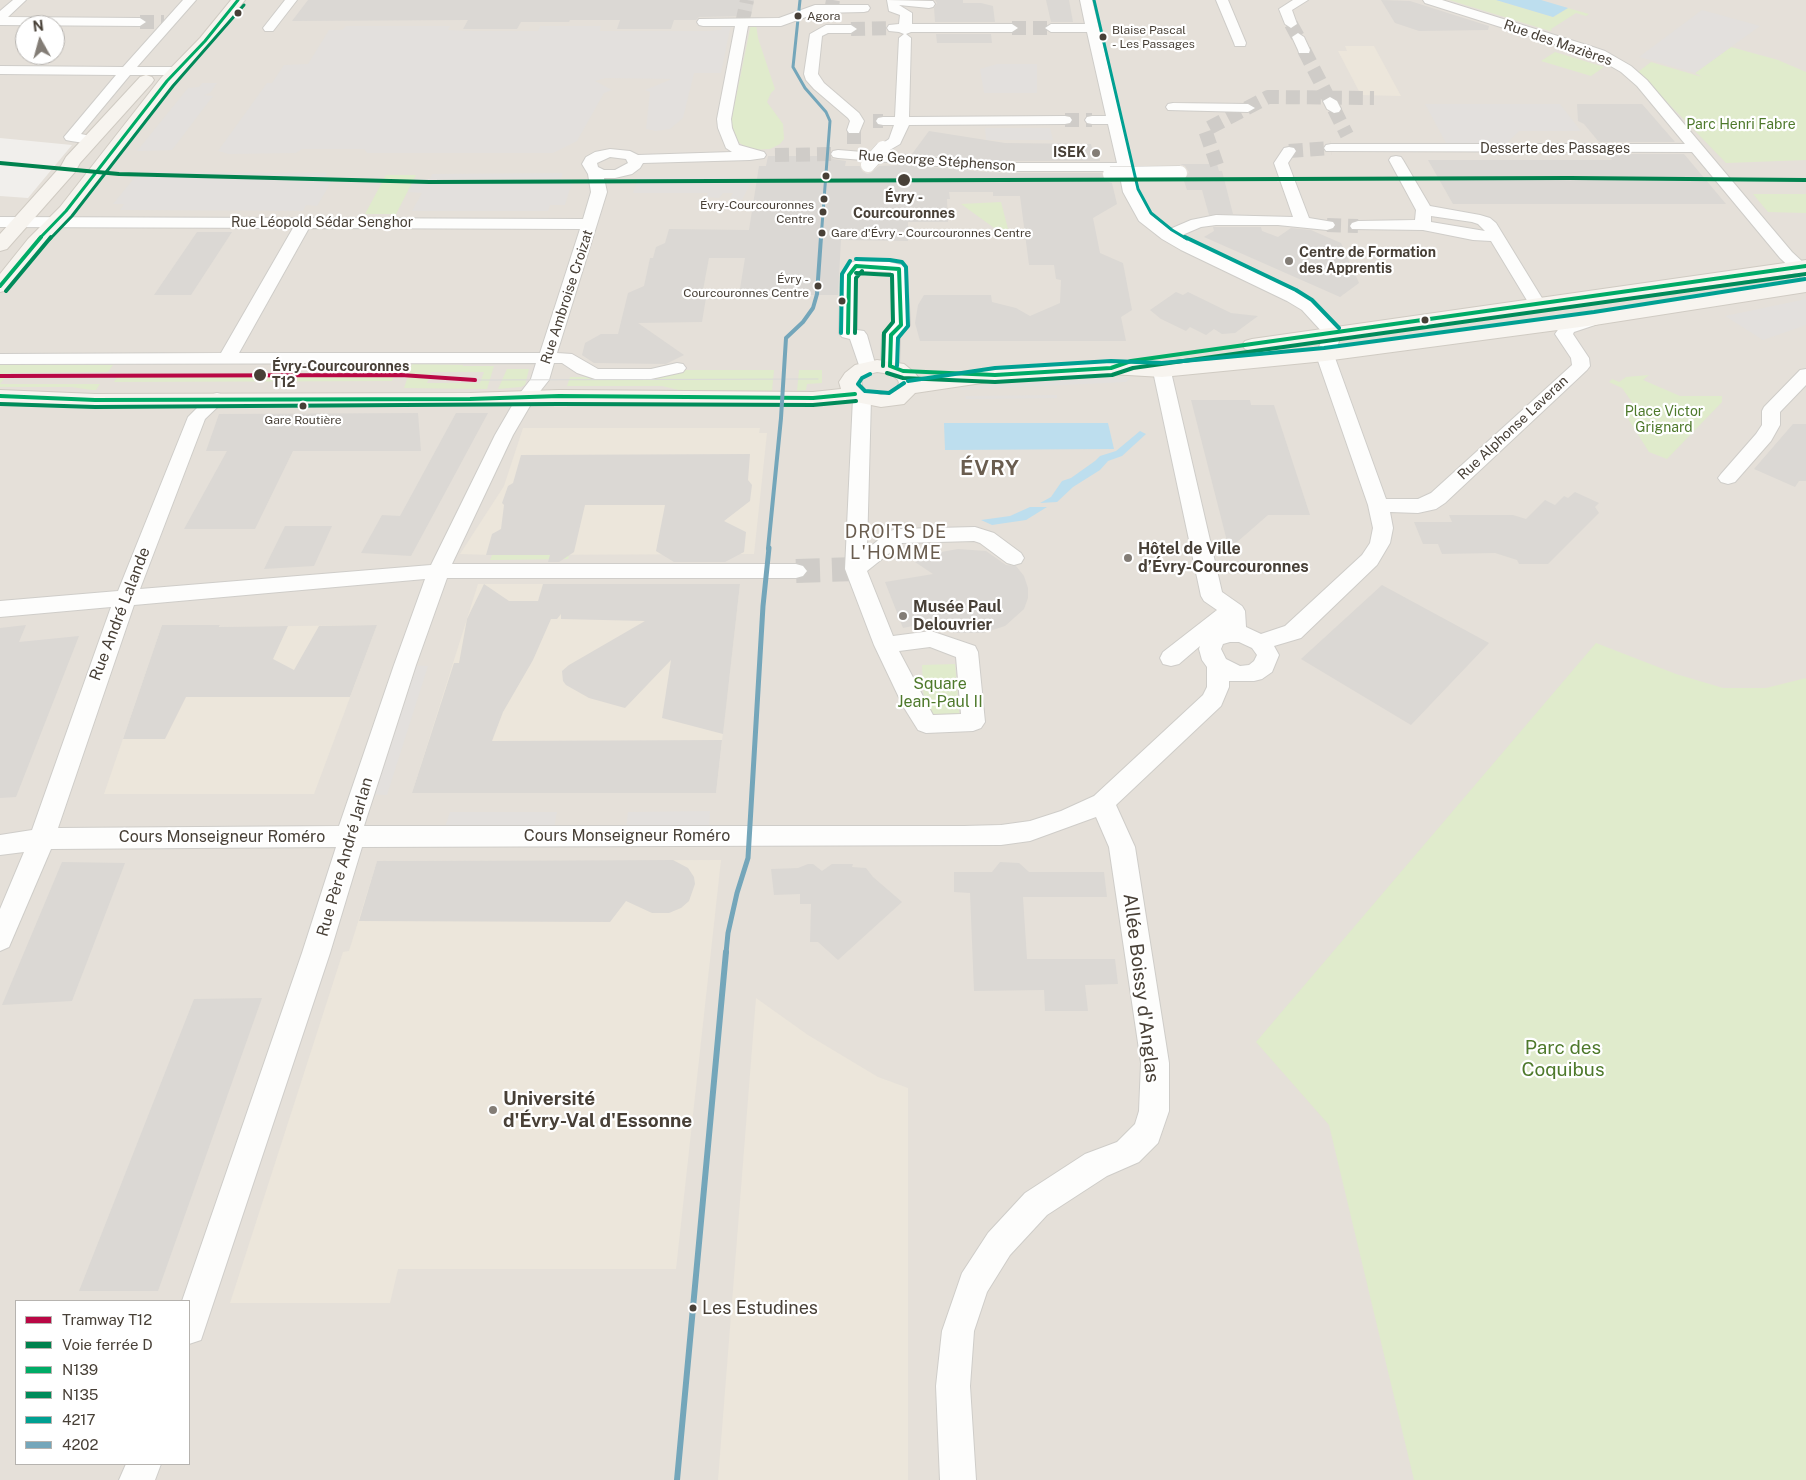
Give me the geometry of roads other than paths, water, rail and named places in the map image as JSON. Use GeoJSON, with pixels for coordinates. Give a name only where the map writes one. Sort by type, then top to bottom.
{"type":"FeatureCollection","features":[{"type":"Feature","properties":{"kind":"main road"},"geometry":{"type":"LineString","coordinates":[[0,286],[35,243],[66,211],[176,71],[205,41],[238,0]]}},
{"type":"Feature","properties":{"kind":"main road"},"geometry":{"type":"LineString","coordinates":[[0,245],[44,197],[90,140],[175,52]]}},
{"type":"Feature","properties":{"kind":"main road"},"geometry":{"type":"LineString","coordinates":[[1111,368],[1132,361],[1537,303],[1803,269]]}},
{"type":"Feature","properties":{"kind":"main road"},"geometry":{"type":"LineString","coordinates":[[858,396],[851,388],[850,382],[857,372],[867,368],[901,375],[995,374],[1111,368],[1162,371],[1325,355],[1595,319],[1806,286]]}},
{"type":"Feature","properties":{"kind":"main road"},"geometry":{"type":"LineString","coordinates":[[0,396],[95,400],[470,399],[673,396],[813,398],[858,396],[881,401],[900,397],[901,375]]}},
{"type":"Feature","properties":{"kind":"street"},"geometry":{"type":"LineString","coordinates":[[0,20],[20,0]]}},
{"type":"Feature","properties":{"kind":"street"},"geometry":{"type":"LineString","coordinates":[[90,140],[71,136],[190,0]]}},
{"type":"Feature","properties":{"kind":"street"},"geometry":{"type":"LineString","coordinates":[[269,28],[291,0]]}},
{"type":"Feature","properties":{"kind":"street"},"geometry":{"type":"LineString","coordinates":[[929,4],[893,0],[893,8],[906,13],[902,31],[902,124],[895,141],[883,148],[868,167],[950,165],[961,168],[990,169]]}},
{"type":"Feature","properties":{"kind":"street"},"geometry":{"type":"LineString","coordinates":[[1086,0],[1134,200],[1145,218],[1168,236],[1209,259],[1293,297],[1308,306],[1333,333],[1325,355],[1378,505],[1383,528],[1380,543],[1370,560],[1293,632],[1260,642],[1249,636],[1236,633],[1221,636],[1212,644],[1210,654],[1218,676]]}},
{"type":"Feature","properties":{"kind":"street"},"geometry":{"type":"LineString","coordinates":[[1222,0],[1240,43]]}},
{"type":"Feature","properties":{"kind":"street","name":"Rue des Mazières"},"geometry":{"type":"LineString","coordinates":[[1428,0],[1585,49],[1616,62],[1642,83],[1803,269]]}},
{"type":"Feature","properties":{"kind":"street"},"geometry":{"type":"LineString","coordinates":[[1289,19],[1308,1]]}},
{"type":"Feature","properties":{"kind":"street"},"geometry":{"type":"LineString","coordinates":[[703,22],[781,22],[815,8],[864,8]]}},
{"type":"Feature","properties":{"kind":"street"},"geometry":{"type":"LineString","coordinates":[[831,11],[834,29]]}},
{"type":"Feature","properties":{"kind":"street"},"geometry":{"type":"LineString","coordinates":[[0,20],[140,22]]}},
{"type":"Feature","properties":{"kind":"street"},"geometry":{"type":"LineString","coordinates":[[716,160],[725,150],[724,119],[742,24]]}},
{"type":"Feature","properties":{"kind":"street"},"geometry":{"type":"LineString","coordinates":[[902,31],[1012,28]]}},
{"type":"Feature","properties":{"kind":"street"},"geometry":{"type":"LineString","coordinates":[[1051,28],[1093,28]]}},
{"type":"Feature","properties":{"kind":"street"},"geometry":{"type":"LineString","coordinates":[[852,29],[834,29],[820,31],[816,34],[811,74],[813,80],[819,86],[848,109],[854,137],[878,121],[1065,120]]}},
{"type":"Feature","properties":{"kind":"street"},"geometry":{"type":"LineString","coordinates":[[1298,37],[1304,50]]}},
{"type":"Feature","properties":{"kind":"street"},"geometry":{"type":"LineString","coordinates":[[0,70],[176,71]]}},
{"type":"Feature","properties":{"kind":"street"},"geometry":{"type":"LineString","coordinates":[[1173,107],[1248,108]]}},
{"type":"Feature","properties":{"kind":"street"},"geometry":{"type":"LineString","coordinates":[[1092,120],[1115,120]]}},
{"type":"Feature","properties":{"kind":"street"},"geometry":{"type":"LineString","coordinates":[[726,135],[733,148],[759,155]]}},
{"type":"Feature","properties":{"kind":"street"},"geometry":{"type":"LineString","coordinates":[[1347,135],[1351,140],[1396,160],[1424,218]]}},
{"type":"Feature","properties":{"kind":"street","name":"Rue George Stéphenson"},"geometry":{"type":"LineString","coordinates":[[838,154],[854,137],[992,167],[1126,166]]}},
{"type":"Feature","properties":{"kind":"street","name":"Desserte des Passages"},"geometry":{"type":"LineString","coordinates":[[1331,148],[1698,148]]}},
{"type":"Feature","properties":{"kind":"street"},"geometry":{"type":"LineString","coordinates":[[1396,160],[1413,149]]}},
{"type":"Feature","properties":{"kind":"street"},"geometry":{"type":"LineString","coordinates":[[1289,152],[1281,163],[1302,221]]}},
{"type":"Feature","properties":{"kind":"street"},"geometry":{"type":"LineString","coordinates":[[630,166],[622,153],[600,155],[589,164],[595,172],[607,174],[630,166],[693,165],[740,156],[775,155]]}},
{"type":"Feature","properties":{"kind":"street"},"geometry":{"type":"LineString","coordinates":[[599,192],[630,166]]}},
{"type":"Feature","properties":{"kind":"street","name":"Rue Ambroise Croizat"},"geometry":{"type":"LineString","coordinates":[[526,397],[540,380],[573,272],[590,224],[599,192],[595,172]]}},
{"type":"Feature","properties":{"kind":"street"},"geometry":{"type":"LineString","coordinates":[[1110,174],[1180,173]]}},
{"type":"Feature","properties":{"kind":"street"},"geometry":{"type":"LineString","coordinates":[[1358,226],[1424,218],[1473,235],[1496,236],[1537,303]]}},
{"type":"Feature","properties":{"kind":"street"},"geometry":{"type":"LineString","coordinates":[[1168,236],[1204,221],[1302,221],[1314,225],[1327,226]]}},
{"type":"Feature","properties":{"kind":"street","name":"Rue Léopold Sédar Senghor"},"geometry":{"type":"LineString","coordinates":[[0,222],[55,222],[66,224],[87,222],[590,224]]}},
{"type":"Feature","properties":{"kind":"street"},"geometry":{"type":"LineString","coordinates":[[227,358],[304,223]]}},
{"type":"Feature","properties":{"kind":"street"},"geometry":{"type":"LineString","coordinates":[[856,266],[889,267],[899,270],[901,325],[892,335],[858,335],[848,333],[849,275],[856,266]]}},
{"type":"Feature","properties":{"kind":"street","name":"Rue Alphonse Laveran"},"geometry":{"type":"LineString","coordinates":[[1378,505],[1418,506],[1429,504],[1438,498],[1581,366],[1580,358],[1564,334],[1568,328],[1595,319]]}},
{"type":"Feature","properties":{"kind":"street"},"geometry":{"type":"LineString","coordinates":[[858,335],[867,368]]}},
{"type":"Feature","properties":{"kind":"street"},"geometry":{"type":"LineString","coordinates":[[892,335],[901,375]]}},
{"type":"Feature","properties":{"kind":"street"},"geometry":{"type":"LineString","coordinates":[[0,359],[566,358],[595,374],[651,374],[677,368]]}},
{"type":"Feature","properties":{"kind":"street"},"geometry":{"type":"LineString","coordinates":[[1728,478],[1764,437],[1771,425],[1771,411],[1806,374]]}},
{"type":"Feature","properties":{"kind":"street"},"geometry":{"type":"LineString","coordinates":[[1163,376],[1212,596],[1234,610],[1236,633]]}},
{"type":"Feature","properties":{"kind":"street"},"geometry":{"type":"LineString","coordinates":[[858,396],[856,569],[885,645],[926,724],[973,722],[967,652],[931,639],[885,645]]}},
{"type":"Feature","properties":{"kind":"street","name":"Rue Père André Jarlan"},"geometry":{"type":"LineString","coordinates":[[190,1325],[349,846],[352,826],[405,665],[444,555],[504,435],[526,397]]}},
{"type":"Feature","properties":{"kind":"street","name":"Rue André Lalande"},"geometry":{"type":"LineString","coordinates":[[41,839],[135,596],[197,417],[217,399]]}},
{"type":"Feature","properties":{"kind":"street"},"geometry":{"type":"LineString","coordinates":[[856,569],[898,536],[975,534],[988,538],[1014,558]]}},
{"type":"Feature","properties":{"kind":"street"},"geometry":{"type":"LineString","coordinates":[[0,609],[439,570],[796,571]]}},
{"type":"Feature","properties":{"kind":"street"},"geometry":{"type":"LineString","coordinates":[[1171,658],[1231,608]]}},
{"type":"Feature","properties":{"kind":"street","name":"Cours Monseigneur Roméro"},"geometry":{"type":"LineString","coordinates":[[0,844],[41,839],[84,837],[349,846],[1002,835],[1030,831],[1069,818],[1103,803],[1213,700],[1218,676],[1254,673],[1264,666],[1268,655],[1260,642]]}},
{"type":"Feature","properties":{"kind":"street","name":"Allée Boissy d'Anglas"},"geometry":{"type":"LineString","coordinates":[[958,1480],[953,1386],[958,1331],[973,1284],[999,1244],[1036,1204],[1096,1166],[1128,1152],[1147,1133],[1154,1111],[1155,1063],[1126,870],[1122,846],[1103,803]]}},
{"type":"Feature","properties":{"kind":"street"},"geometry":{"type":"LineString","coordinates":[[0,939],[34,861],[41,839]]}},
{"type":"Feature","properties":{"kind":"street"},"geometry":{"type":"LineString","coordinates":[[137,1480],[143,1465]]}},
{"type":"Feature","properties":{"kind":"water"},"geometry":{"type":"Polygon","coordinates":[[[1496,0],[1541,0],[1568,8],[1553,17],[1496,0]]]}},
{"type":"Feature","properties":{"kind":"water"},"geometry":{"type":"Polygon","coordinates":[[[944,423],[1108,423],[1114,449],[945,450],[944,423]]]}},
{"type":"Feature","properties":{"kind":"water"},"geometry":{"type":"Polygon","coordinates":[[[1140,431],[1146,434],[1122,456],[1108,461],[1100,470],[1073,487],[1057,502],[1040,503],[1051,497],[1062,481],[1071,478],[1100,456],[1116,451],[1140,431]]]}},
{"type":"Feature","properties":{"kind":"water"},"geometry":{"type":"Polygon","coordinates":[[[1030,507],[1047,507],[1026,520],[992,525],[981,520],[1010,516],[1030,507]]]}},
{"type":"Feature","properties":{"kind":"tunnel"},"geometry":{"type":"LineString","coordinates":[[742,24],[747,0]]}},
{"type":"Feature","properties":{"kind":"tunnel"},"geometry":{"type":"LineString","coordinates":[[831,11],[833,0]]}},
{"type":"Feature","properties":{"kind":"tunnel"},"geometry":{"type":"LineString","coordinates":[[140,22],[164,22]]}},
{"type":"Feature","properties":{"kind":"tunnel"},"geometry":{"type":"LineString","coordinates":[[1291,24],[1298,37]]}},
{"type":"Feature","properties":{"kind":"tunnel"},"geometry":{"type":"LineString","coordinates":[[851,29],[893,28]]}},
{"type":"Feature","properties":{"kind":"tunnel"},"geometry":{"type":"LineString","coordinates":[[1012,28],[1051,28]]}},
{"type":"Feature","properties":{"kind":"tunnel"},"geometry":{"type":"LineString","coordinates":[[1304,50],[1328,98]]}},
{"type":"Feature","properties":{"kind":"tunnel"},"geometry":{"type":"LineString","coordinates":[[1217,165],[1205,130],[1268,97],[1328,98]]}},
{"type":"Feature","properties":{"kind":"tunnel"},"geometry":{"type":"LineString","coordinates":[[1328,98],[1374,98]]}},
{"type":"Feature","properties":{"kind":"tunnel"},"geometry":{"type":"LineString","coordinates":[[1334,109],[1347,135]]}},
{"type":"Feature","properties":{"kind":"tunnel"},"geometry":{"type":"LineString","coordinates":[[1065,120],[1092,120]]}},
{"type":"Feature","properties":{"kind":"tunnel"},"geometry":{"type":"LineString","coordinates":[[873,121],[883,121]]}},
{"type":"Feature","properties":{"kind":"tunnel"},"geometry":{"type":"LineString","coordinates":[[854,130],[854,144]]}},
{"type":"Feature","properties":{"kind":"tunnel"},"geometry":{"type":"LineString","coordinates":[[1289,151],[1331,148]]}},
{"type":"Feature","properties":{"kind":"tunnel"},"geometry":{"type":"LineString","coordinates":[[775,155],[838,154]]}},
{"type":"Feature","properties":{"kind":"tunnel"},"geometry":{"type":"LineString","coordinates":[[1327,225],[1358,226]]}},
{"type":"Feature","properties":{"kind":"tunnel"},"geometry":{"type":"LineString","coordinates":[[796,571],[856,569]]}},
{"type":"Feature","properties":{"kind":"tram line","name":"T12"},"geometry":{"type":"LineString","coordinates":[[0,376],[401,375],[475,380]]}},
{"type":"Feature","properties":{"kind":"tram line"},"geometry":{"type":"LineString","coordinates":[[475,380],[818,379]]}},
{"type":"Feature","properties":{"kind":"rail line","name":"D"},"geometry":{"type":"LineString","coordinates":[[0,163],[119,174],[429,182],[1570,178],[1806,180]]}},
{"type":"Feature","properties":{"kind":"place","name":"Agora"},"geometry":{"type":"Point","coordinates":[798,16]}},
{"type":"Feature","properties":{"kind":"place","name":"Blaise Pascal - Les Passages"},"geometry":{"type":"Point","coordinates":[1103,37]}},
{"type":"Feature","properties":{"kind":"place","name":"ISEK"},"geometry":{"type":"Point","coordinates":[1096,153]}},
{"type":"Feature","properties":{"kind":"place","name":"Évry - Courcouronnes"},"geometry":{"type":"Point","coordinates":[904,180]}},
{"type":"Feature","properties":{"kind":"place","name":"Évry-Courcouronnes Centre"},"geometry":{"type":"Point","coordinates":[823,212]}},
{"type":"Feature","properties":{"kind":"place","name":"Gare d'Évry - Courcouronnes Centre"},"geometry":{"type":"Point","coordinates":[822,233]}},
{"type":"Feature","properties":{"kind":"place","name":"Centre de Formation des Apprentis"},"geometry":{"type":"Point","coordinates":[1289,261]}},
{"type":"Feature","properties":{"kind":"place","name":"Évry - Courcouronnes Centre"},"geometry":{"type":"Point","coordinates":[818,286]}},
{"type":"Feature","properties":{"kind":"place","name":"Évry-Courcouronnes T12"},"geometry":{"type":"Point","coordinates":[260,375]}},
{"type":"Feature","properties":{"kind":"place","name":"Gare Routière"},"geometry":{"type":"Point","coordinates":[303,406]}},
{"type":"Feature","properties":{"kind":"place","name":"Hôtel de Ville d’Évry-Courcouronnes"},"geometry":{"type":"Point","coordinates":[1128,558]}},
{"type":"Feature","properties":{"kind":"place","name":"Musée Paul Delouvrier"},"geometry":{"type":"Point","coordinates":[903,616]}},
{"type":"Feature","properties":{"kind":"place","name":"Université d'Évry-Val d'Essonne"},"geometry":{"type":"Point","coordinates":[493,1110]}},
{"type":"Feature","properties":{"kind":"place","name":"Les Estudines"},"geometry":{"type":"Point","coordinates":[693,1308]}},
{"type":"Feature","properties":{"kind":"district","name":"ÉVRY"},"geometry":{"type":"Point","coordinates":[990,469]}},
{"type":"Feature","properties":{"kind":"district","name":"DROITS DE L'HOMME"},"geometry":{"type":"Point","coordinates":[896,542]}},
{"type":"Feature","properties":{"kind":"park label","name":"Parc Henri Fabre"},"geometry":{"type":"Point","coordinates":[1741,125]}},
{"type":"Feature","properties":{"kind":"park label","name":"Place Victor Grignard"},"geometry":{"type":"Point","coordinates":[1664,420]}},
{"type":"Feature","properties":{"kind":"park label","name":"Square Jean-Paul II"},"geometry":{"type":"Point","coordinates":[940,693]}},
{"type":"Feature","properties":{"kind":"park label","name":"Parc des Coquibus"},"geometry":{"type":"Point","coordinates":[1563,1059]}}]}
